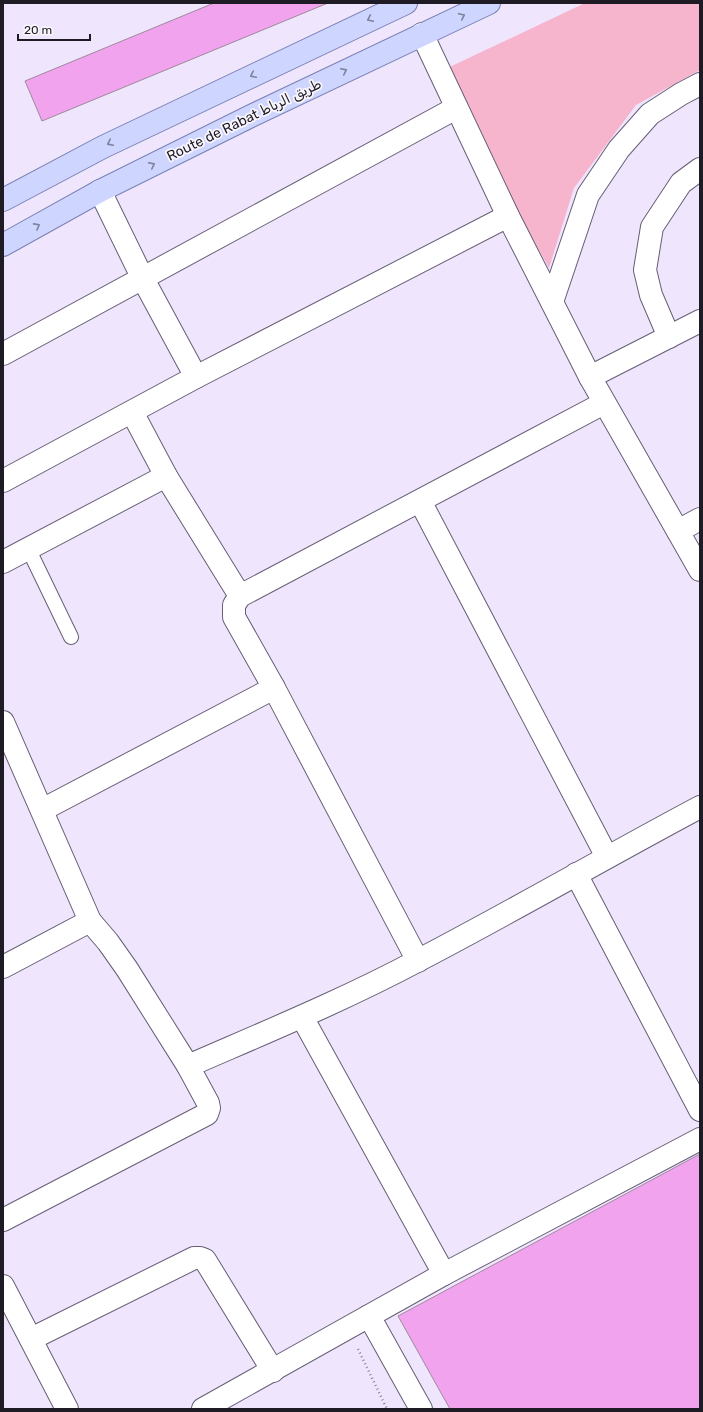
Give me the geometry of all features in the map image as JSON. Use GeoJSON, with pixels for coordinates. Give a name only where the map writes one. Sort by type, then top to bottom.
{"type":"FeatureCollection","features":[{"type":"Feature","properties":{"kind":"main road"},"geometry":{"type":"LineString","coordinates":[[3,200],[103,147],[406,3]]}},
{"type":"Feature","properties":{"kind":"main road","name":"Route de Rabat طريق الرباط"},"geometry":{"type":"LineString","coordinates":[[3,245],[100,191],[251,116],[489,3]]}},
{"type":"Feature","properties":{"kind":"street"},"geometry":{"type":"LineString","coordinates":[[422,34],[508,216],[590,377],[700,570]]}},
{"type":"Feature","properties":{"kind":"street"},"geometry":{"type":"LineString","coordinates":[[552,302],[588,195],[620,149],[650,114],[681,94],[700,84]]}},
{"type":"Feature","properties":{"kind":"street"},"geometry":{"type":"LineString","coordinates":[[3,354],[456,108]]}},
{"type":"Feature","properties":{"kind":"street"},"geometry":{"type":"LineString","coordinates":[[669,337],[651,295],[645,270],[652,227],[681,183],[700,169]]}},
{"type":"Feature","properties":{"kind":"street"},"geometry":{"type":"LineString","coordinates":[[100,191],[143,279],[196,377]]}},
{"type":"Feature","properties":{"kind":"street"},"geometry":{"type":"LineString","coordinates":[[3,481],[196,377],[508,216]]}},
{"type":"Feature","properties":{"kind":"street"},"geometry":{"type":"LineString","coordinates":[[590,377],[700,321]]}},
{"type":"Feature","properties":{"kind":"street"},"geometry":{"type":"LineString","coordinates":[[418,961],[274,688],[234,617],[234,605],[240,596],[604,403]]}},
{"type":"Feature","properties":{"kind":"street"},"geometry":{"type":"LineString","coordinates":[[132,412],[166,476],[240,596]]}},
{"type":"Feature","properties":{"kind":"street"},"geometry":{"type":"LineString","coordinates":[[3,562],[166,476]]}},
{"type":"Feature","properties":{"kind":"street"},"geometry":{"type":"LineString","coordinates":[[420,501],[606,857]]}},
{"type":"Feature","properties":{"kind":"street"},"geometry":{"type":"LineString","coordinates":[[678,531],[700,519]]}},
{"type":"Feature","properties":{"kind":"street"},"geometry":{"type":"LineString","coordinates":[[42,810],[274,688]]}},
{"type":"Feature","properties":{"kind":"street"},"geometry":{"type":"LineString","coordinates":[[3,722],[90,921],[108,942],[127,969],[188,1066],[208,1102],[209,1108],[207,1114],[3,1220]]}},
{"type":"Feature","properties":{"kind":"street"},"geometry":{"type":"LineString","coordinates":[[188,1066],[302,1017],[418,961],[700,807]]}},
{"type":"Feature","properties":{"kind":"street"},"geometry":{"type":"LineString","coordinates":[[576,874],[700,1110]]}},
{"type":"Feature","properties":{"kind":"street"},"geometry":{"type":"LineString","coordinates":[[3,967],[90,921]]}},
{"type":"Feature","properties":{"kind":"street"},"geometry":{"type":"LineString","coordinates":[[302,1017],[444,1274]]}},
{"type":"Feature","properties":{"kind":"street"},"geometry":{"type":"LineString","coordinates":[[203,1409],[444,1274],[700,1139]]}},
{"type":"Feature","properties":{"kind":"street"},"geometry":{"type":"LineString","coordinates":[[31,1339],[194,1258],[200,1258],[205,1260],[272,1371]]}},
{"type":"Feature","properties":{"kind":"street"},"geometry":{"type":"LineString","coordinates":[[3,1286],[67,1409]]}},
{"type":"Feature","properties":{"kind":"street"},"geometry":{"type":"LineString","coordinates":[[370,1316],[421,1409]]}},
{"type":"Feature","properties":{"kind":"lane"},"geometry":{"type":"LineString","coordinates":[[28,548],[71,637]]}},
{"type":"Feature","properties":{"kind":"shaded area"},"geometry":{"type":"Polygon","coordinates":[[[585,3],[700,3],[700,70],[636,105],[574,188],[549,268],[439,72],[585,3]]]}},
{"type":"Feature","properties":{"kind":"building"},"geometry":{"type":"Polygon","coordinates":[[[214,3],[328,3],[42,121],[25,81],[214,3]]]}},
{"type":"Feature","properties":{"kind":"building"},"geometry":{"type":"Polygon","coordinates":[[[700,1154],[700,1409],[450,1409],[398,1316],[700,1154]]]}}]}
